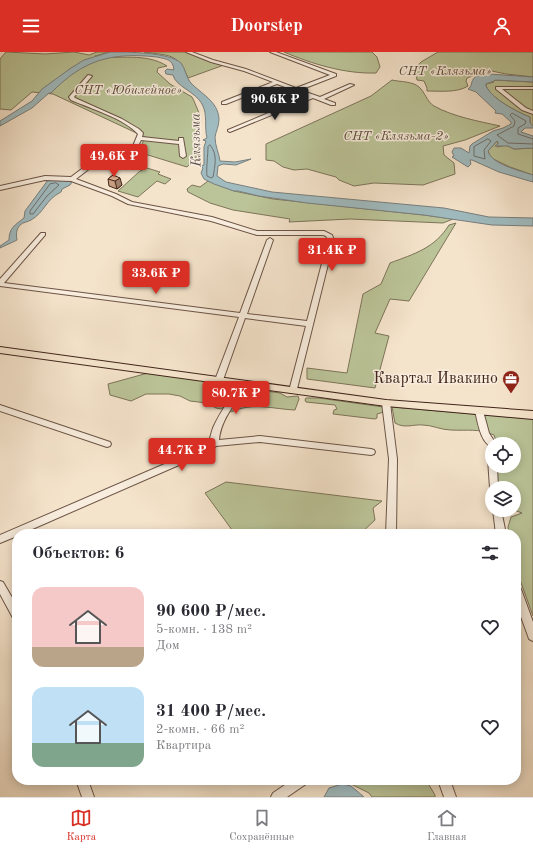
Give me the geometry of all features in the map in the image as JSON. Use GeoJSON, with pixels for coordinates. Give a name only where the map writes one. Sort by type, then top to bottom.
{"type":"FeatureCollection","features":[{"type":"Feature","properties":{"kind":"main road"},"geometry":{"type":"LineString","coordinates":[[0,350],[386,403],[533,415]]}},
{"type":"Feature","properties":{"kind":"street"},"geometry":{"type":"LineString","coordinates":[[188,52],[212,61],[245,70],[333,104]]}},
{"type":"Feature","properties":{"kind":"street"},"geometry":{"type":"LineString","coordinates":[[272,52],[334,75],[296,90]]}},
{"type":"Feature","properties":{"kind":"street"},"geometry":{"type":"LineString","coordinates":[[72,179],[101,157],[131,150],[135,147],[141,134],[133,127],[71,97],[90,76]]}},
{"type":"Feature","properties":{"kind":"street"},"geometry":{"type":"LineString","coordinates":[[224,103],[277,82]]}},
{"type":"Feature","properties":{"kind":"street"},"geometry":{"type":"LineString","coordinates":[[320,99],[352,85]]}},
{"type":"Feature","properties":{"kind":"street"},"geometry":{"type":"LineString","coordinates":[[533,88],[498,88],[524,109],[533,113]]}},
{"type":"Feature","properties":{"kind":"street"},"geometry":{"type":"LineString","coordinates":[[230,131],[314,96]]}},
{"type":"Feature","properties":{"kind":"street"},"geometry":{"type":"LineString","coordinates":[[140,138],[181,141],[183,156]]}},
{"type":"Feature","properties":{"kind":"street"},"geometry":{"type":"LineString","coordinates":[[0,188],[45,178],[72,179],[114,195],[130,203],[212,219],[257,233],[324,233],[328,235],[331,240],[293,391]]}},
{"type":"Feature","properties":{"kind":"street"},"geometry":{"type":"LineString","coordinates":[[0,284],[43,234]]}},
{"type":"Feature","properties":{"kind":"street"},"geometry":{"type":"LineString","coordinates":[[219,380],[270,240]]}},
{"type":"Feature","properties":{"kind":"street"},"geometry":{"type":"LineString","coordinates":[[0,284],[310,324]]}},
{"type":"Feature","properties":{"kind":"street"},"geometry":{"type":"LineString","coordinates":[[214,443],[214,436],[219,423],[244,384]]}},
{"type":"Feature","properties":{"kind":"street"},"geometry":{"type":"LineString","coordinates":[[386,403],[393,459],[391,529]]}},
{"type":"Feature","properties":{"kind":"street"},"geometry":{"type":"LineString","coordinates":[[0,408],[107,444]]}},
{"type":"Feature","properties":{"kind":"street"},"geometry":{"type":"LineString","coordinates":[[480,411],[484,434],[486,437]]}},
{"type":"Feature","properties":{"kind":"street"},"geometry":{"type":"LineString","coordinates":[[23,529],[192,456],[207,449],[214,443],[260,440],[372,452]]}},
{"type":"Feature","properties":{"kind":"street"},"geometry":{"type":"LineString","coordinates":[[499,517],[500,529]]}},
{"type":"Feature","properties":{"kind":"street"},"geometry":{"type":"LineString","coordinates":[[0,539],[12,534]]}},
{"type":"Feature","properties":{"kind":"street"},"geometry":{"type":"LineString","coordinates":[[0,585],[12,606]]}},
{"type":"Feature","properties":{"kind":"street"},"geometry":{"type":"LineString","coordinates":[[521,603],[533,636]]}},
{"type":"Feature","properties":{"kind":"street"},"geometry":{"type":"LineString","coordinates":[[84,785],[88,797]]}},
{"type":"Feature","properties":{"kind":"street"},"geometry":{"type":"LineString","coordinates":[[277,797],[295,785]]}},
{"type":"Feature","properties":{"kind":"street"},"geometry":{"type":"LineString","coordinates":[[446,785],[450,797]]}},
{"type":"Feature","properties":{"kind":"green space","name":"СНТ «Юбилейное»"},"geometry":{"type":"Polygon","coordinates":[[[6,52],[45,54],[74,52],[89,55],[97,52],[110,52],[95,56],[150,59],[167,66],[158,68],[157,72],[170,84],[192,97],[199,113],[196,158],[187,167],[135,151],[140,149],[145,137],[53,94],[32,92],[11,110],[0,109],[0,59],[6,52]]]}},
{"type":"Feature","properties":{"kind":"green space"},"geometry":{"type":"Polygon","coordinates":[[[144,52],[186,52],[224,65],[188,78],[176,59],[166,55],[144,52]]]}},
{"type":"Feature","properties":{"kind":"green space"},"geometry":{"type":"Polygon","coordinates":[[[284,52],[372,52],[377,57],[380,67],[376,73],[352,72],[317,64],[284,52]]]}},
{"type":"Feature","properties":{"kind":"green space","name":"СНТ «Клязьма»"},"geometry":{"type":"Polygon","coordinates":[[[438,52],[533,52],[533,77],[487,70],[467,78],[466,81],[468,86],[459,90],[427,91],[424,81],[417,80],[415,69],[421,62],[438,52]]]}},
{"type":"Feature","properties":{"kind":"green space","name":"СНТ «Клязьма-2»"},"geometry":{"type":"Polygon","coordinates":[[[392,80],[416,85],[434,106],[442,110],[466,118],[500,126],[465,140],[443,146],[444,155],[454,163],[455,174],[423,185],[374,183],[354,186],[339,180],[336,177],[307,169],[294,170],[283,167],[274,161],[266,160],[266,144],[371,96],[392,80]]]}},
{"type":"Feature","properties":{"kind":"green space"},"geometry":{"type":"Polygon","coordinates":[[[493,80],[533,82],[533,126],[530,123],[530,117],[511,108],[491,94],[487,89],[486,84],[494,82],[493,80]]]}},
{"type":"Feature","properties":{"kind":"green space"},"geometry":{"type":"Polygon","coordinates":[[[497,141],[497,147],[506,145],[514,149],[533,148],[533,175],[510,167],[491,158],[488,151],[497,141]]]}},
{"type":"Feature","properties":{"kind":"green space"},"geometry":{"type":"Polygon","coordinates":[[[147,168],[160,172],[158,174],[171,179],[165,184],[157,181],[138,197],[118,191],[140,171],[147,168]]]}},
{"type":"Feature","properties":{"kind":"green space"},"geometry":{"type":"Polygon","coordinates":[[[208,181],[234,191],[273,199],[453,219],[443,223],[350,219],[289,222],[290,219],[233,210],[210,203],[188,192],[187,189],[192,185],[200,187],[208,181]]]}},
{"type":"Feature","properties":{"kind":"green space"},"geometry":{"type":"Polygon","coordinates":[[[456,223],[409,301],[390,299],[375,333],[389,336],[375,388],[307,379],[307,368],[347,373],[363,294],[381,284],[390,263],[431,245],[449,225],[456,223]]]}},
{"type":"Feature","properties":{"kind":"green space"},"geometry":{"type":"Polygon","coordinates":[[[148,373],[232,385],[236,388],[226,406],[221,409],[207,403],[190,401],[180,396],[169,394],[146,394],[131,401],[110,395],[108,384],[148,373]]]}},
{"type":"Feature","properties":{"kind":"green space"},"geometry":{"type":"Polygon","coordinates":[[[245,388],[280,393],[287,397],[298,396],[299,399],[295,410],[247,407],[231,412],[230,410],[245,388]]]}},
{"type":"Feature","properties":{"kind":"green space"},"geometry":{"type":"Polygon","coordinates":[[[306,398],[319,398],[383,407],[384,412],[377,414],[377,418],[375,419],[333,414],[334,410],[337,409],[335,405],[306,402],[306,398]]]}},
{"type":"Feature","properties":{"kind":"green space"},"geometry":{"type":"Polygon","coordinates":[[[392,407],[533,419],[533,616],[521,583],[521,529],[508,529],[508,527],[511,517],[521,517],[521,481],[497,481],[495,474],[521,473],[521,437],[495,437],[494,435],[483,431],[447,430],[426,425],[399,425],[395,423],[392,407]]]}},
{"type":"Feature","properties":{"kind":"green space"},"geometry":{"type":"Polygon","coordinates":[[[226,482],[382,501],[373,508],[375,520],[365,529],[231,529],[205,493],[226,482]]]}},
{"type":"Feature","properties":{"kind":"green space"},"geometry":{"type":"Polygon","coordinates":[[[353,785],[429,785],[435,797],[372,797],[369,793],[353,785]]]}},
{"type":"Feature","properties":{"kind":"water"},"geometry":{"type":"Polygon","coordinates":[[[110,52],[158,55],[175,59],[181,63],[190,82],[216,107],[219,122],[215,137],[220,161],[235,162],[251,159],[236,165],[223,164],[218,166],[217,176],[226,182],[272,192],[444,208],[489,217],[533,218],[533,226],[492,225],[424,215],[307,203],[234,191],[214,184],[204,179],[201,173],[203,168],[201,166],[204,165],[204,147],[206,141],[203,140],[207,138],[204,108],[199,100],[178,82],[173,75],[166,74],[165,71],[167,69],[174,70],[171,62],[157,57],[112,57],[86,66],[63,82],[32,108],[0,126],[0,121],[32,101],[42,89],[71,68],[84,60],[110,52]]]}},
{"type":"Feature","properties":{"kind":"water"},"geometry":{"type":"Polygon","coordinates":[[[489,74],[533,77],[533,82],[495,80],[486,84],[486,86],[489,91],[499,100],[518,112],[530,117],[530,123],[533,126],[533,128],[525,128],[521,132],[533,136],[533,148],[514,149],[508,146],[495,146],[498,144],[497,141],[488,151],[490,156],[500,163],[533,175],[533,182],[499,172],[472,160],[470,160],[471,164],[468,167],[452,157],[454,156],[452,152],[454,148],[461,148],[469,153],[470,146],[472,144],[493,131],[511,124],[511,122],[502,114],[495,113],[496,111],[476,92],[468,89],[475,77],[489,74]]]}},
{"type":"Feature","properties":{"kind":"water"},"geometry":{"type":"Polygon","coordinates":[[[56,179],[72,182],[70,185],[62,189],[61,192],[52,199],[36,217],[20,225],[16,236],[17,240],[0,248],[0,246],[9,240],[11,230],[24,218],[25,211],[48,180],[56,179]]]}},
{"type":"Feature","properties":{"kind":"water"},"geometry":{"type":"Polygon","coordinates":[[[339,785],[351,786],[364,797],[324,797],[329,788],[339,785]]]}},
{"type":"Feature","properties":{"kind":"building"},"geometry":{"type":"Polygon","coordinates":[[[113,175],[120,178],[115,181],[108,179],[113,175]]]}},
{"type":"Feature","properties":{"kind":"place","name":"Квартал Ивакино"},"geometry":{"type":"Point","coordinates":[511,394]}},
{"type":"Feature","properties":{"kind":"water label","name":"Клязьма"},"geometry":{"type":"Point","coordinates":[196,140]}}]}
